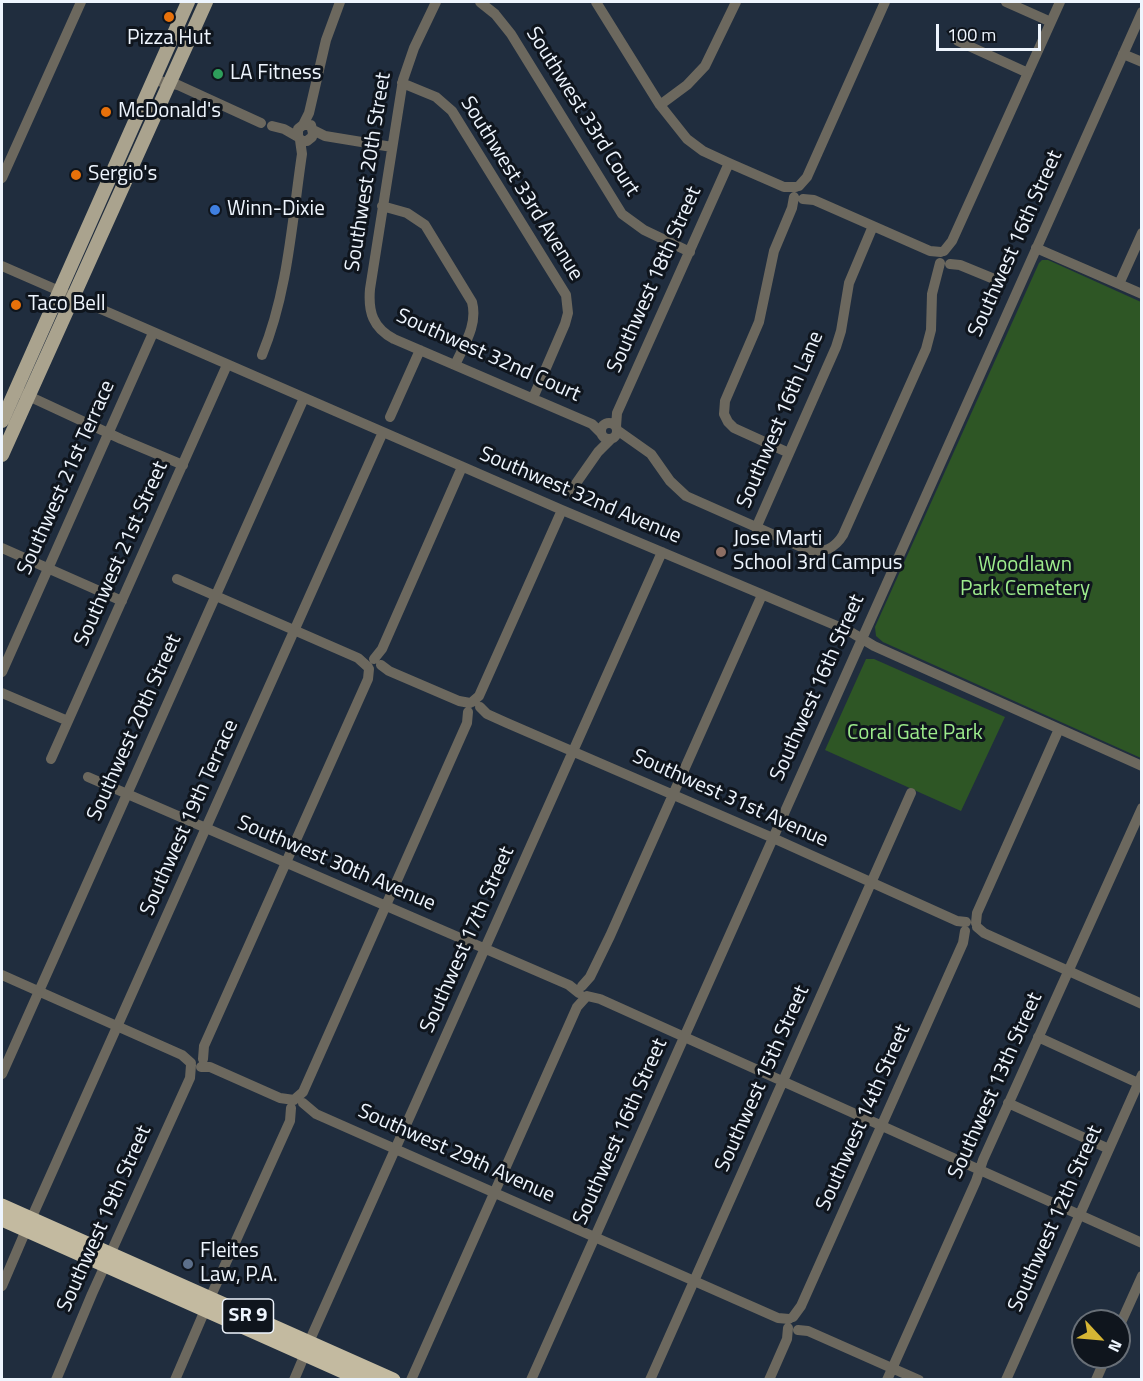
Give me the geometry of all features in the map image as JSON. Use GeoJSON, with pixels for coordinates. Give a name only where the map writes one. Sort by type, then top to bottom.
{"type":"FeatureCollection","features":[{"type":"Feature","properties":{"kind":"highway","name":"SR 9"},"geometry":{"type":"LineString","coordinates":[[2,1206],[29,1225]]}},
{"type":"Feature","properties":{"kind":"highway","name":"SR 9"},"geometry":{"type":"LineString","coordinates":[[2,1219],[29,1225],[307,1348],[393,1380]]}},
{"type":"Feature","properties":{"kind":"highway","name":"SR 9"},"geometry":{"type":"LineString","coordinates":[[307,1348],[363,1380]]}},
{"type":"Feature","properties":{"kind":"main road"},"geometry":{"type":"LineString","coordinates":[[2,455],[22,393],[60,292],[188,2]]}},
{"type":"Feature","properties":{"kind":"main road"},"geometry":{"type":"LineString","coordinates":[[2,421],[22,393],[73,298],[206,2]]}},
{"type":"Feature","properties":{"kind":"main road"},"geometry":{"type":"LineString","coordinates":[[125,143],[138,153]]}},
{"type":"Feature","properties":{"kind":"street"},"geometry":{"type":"LineString","coordinates":[[2,178],[81,2]]}},
{"type":"Feature","properties":{"kind":"street"},"geometry":{"type":"LineString","coordinates":[[262,355],[273,327],[280,296],[309,113],[326,40],[340,2]]}},
{"type":"Feature","properties":{"kind":"street","name":"Southwest 20th Street"},"geometry":{"type":"LineString","coordinates":[[372,318],[369,308],[370,289],[402,83],[414,48],[436,2]]}},
{"type":"Feature","properties":{"kind":"street","name":"Southwest 33rd Court"},"geometry":{"type":"LineString","coordinates":[[480,2],[495,14],[511,34],[622,214],[644,230],[690,252]]}},
{"type":"Feature","properties":{"kind":"street"},"geometry":{"type":"LineString","coordinates":[[596,2],[660,105],[678,130],[692,143],[729,164],[999,281]]}},
{"type":"Feature","properties":{"kind":"street"},"geometry":{"type":"LineString","coordinates":[[660,105],[687,85],[705,66],[734,2]]}},
{"type":"Feature","properties":{"kind":"street"},"geometry":{"type":"LineString","coordinates":[[789,453],[737,430],[728,422],[724,414],[724,405],[727,393],[759,322],[774,251],[885,2]]}},
{"type":"Feature","properties":{"kind":"street"},"geometry":{"type":"LineString","coordinates":[[1006,2],[1051,22]]}},
{"type":"Feature","properties":{"kind":"street"},"geometry":{"type":"LineString","coordinates":[[570,492],[598,452],[609,431],[640,445],[651,454],[670,481],[686,496],[808,550],[825,551],[837,543],[843,535],[926,349],[931,330],[932,294],[952,241],[1060,2]]}},
{"type":"Feature","properties":{"kind":"street","name":"Southwest 16th Street"},"geometry":{"type":"LineString","coordinates":[[531,1380],[1142,12]]}},
{"type":"Feature","properties":{"kind":"street"},"geometry":{"type":"LineString","coordinates":[[958,41],[1028,73]]}},
{"type":"Feature","properties":{"kind":"street"},"geometry":{"type":"LineString","coordinates":[[1123,54],[1142,62]]}},
{"type":"Feature","properties":{"kind":"street"},"geometry":{"type":"LineString","coordinates":[[153,80],[170,82],[261,123]]}},
{"type":"Feature","properties":{"kind":"street","name":"Southwest 33rd Avenue"},"geometry":{"type":"LineString","coordinates":[[402,83],[436,97],[452,111],[566,295],[568,306],[565,324],[533,398]]}},
{"type":"Feature","properties":{"kind":"street"},"geometry":{"type":"LineString","coordinates":[[272,126],[392,147]]}},
{"type":"Feature","properties":{"kind":"street","name":"Southwest 18th Street"},"geometry":{"type":"LineString","coordinates":[[609,431],[729,164]]}},
{"type":"Feature","properties":{"kind":"street"},"geometry":{"type":"LineString","coordinates":[[382,206],[407,213],[425,225],[472,302],[474,315],[472,327],[455,365]]}},
{"type":"Feature","properties":{"kind":"street","name":"Southwest 16th Lane"},"geometry":{"type":"LineString","coordinates":[[756,528],[836,347],[843,323],[849,283],[873,226]]}},
{"type":"Feature","properties":{"kind":"street"},"geometry":{"type":"LineString","coordinates":[[1119,284],[1142,233]]}},
{"type":"Feature","properties":{"kind":"street"},"geometry":{"type":"LineString","coordinates":[[1036,248],[1142,294]]}},
{"type":"Feature","properties":{"kind":"street","name":"Southwest 32nd Avenue"},"geometry":{"type":"LineString","coordinates":[[2,266],[462,467],[849,631],[861,639],[1142,766]]}},
{"type":"Feature","properties":{"kind":"street","name":"Southwest 32nd Court"},"geometry":{"type":"LineString","coordinates":[[372,318],[387,335],[609,431]]}},
{"type":"Feature","properties":{"kind":"street","name":"Southwest 21st Terrace"},"geometry":{"type":"LineString","coordinates":[[2,672],[153,333]]}},
{"type":"Feature","properties":{"kind":"street"},"geometry":{"type":"LineString","coordinates":[[390,417],[420,350]]}},
{"type":"Feature","properties":{"kind":"street","name":"Southwest 21st Street"},"geometry":{"type":"LineString","coordinates":[[51,759],[227,365]]}},
{"type":"Feature","properties":{"kind":"street"},"geometry":{"type":"LineString","coordinates":[[22,393],[183,465]]}},
{"type":"Feature","properties":{"kind":"street","name":"Southwest 20th Street"},"geometry":{"type":"LineString","coordinates":[[2,1074],[304,398]]}},
{"type":"Feature","properties":{"kind":"street","name":"Southwest 19th Terrace"},"geometry":{"type":"LineString","coordinates":[[2,1286],[383,432]]}},
{"type":"Feature","properties":{"kind":"street","name":"Southwest 19th Street"},"geometry":{"type":"LineString","coordinates":[[56,1380],[107,1259],[376,667],[462,467]]}},
{"type":"Feature","properties":{"kind":"street"},"geometry":{"type":"LineString","coordinates":[[175,1380],[562,510]]}},
{"type":"Feature","properties":{"kind":"street"},"geometry":{"type":"LineString","coordinates":[[2,548],[122,601]]}},
{"type":"Feature","properties":{"kind":"street","name":"Southwest 17th Street"},"geometry":{"type":"LineString","coordinates":[[294,1380],[662,552]]}},
{"type":"Feature","properties":{"kind":"street","name":"Southwest 31st Avenue"},"geometry":{"type":"LineString","coordinates":[[177,579],[773,838],[1142,1004]]}},
{"type":"Feature","properties":{"kind":"street"},"geometry":{"type":"LineString","coordinates":[[411,1380],[762,595]]}},
{"type":"Feature","properties":{"kind":"street"},"geometry":{"type":"LineString","coordinates":[[2,693],[68,722]]}},
{"type":"Feature","properties":{"kind":"street","name":"Southwest 14th Street"},"geometry":{"type":"LineString","coordinates":[[769,1380],[1059,729]]}},
{"type":"Feature","properties":{"kind":"street","name":"Southwest 30th Avenue"},"geometry":{"type":"LineString","coordinates":[[88,777],[584,991]]}},
{"type":"Feature","properties":{"kind":"street","name":"Southwest 15th Street"},"geometry":{"type":"LineString","coordinates":[[650,1380],[911,793]]}},
{"type":"Feature","properties":{"kind":"street","name":"Southwest 13th Street"},"geometry":{"type":"LineString","coordinates":[[887,1380],[1008,1103],[1142,808]]}},
{"type":"Feature","properties":{"kind":"street","name":"Southwest 29th Avenue"},"geometry":{"type":"LineString","coordinates":[[2,975],[919,1380]]}},
{"type":"Feature","properties":{"kind":"street"},"geometry":{"type":"LineString","coordinates":[[584,991],[783,1083],[1142,1243]]}},
{"type":"Feature","properties":{"kind":"street"},"geometry":{"type":"LineString","coordinates":[[1038,1037],[1140,1079]]}},
{"type":"Feature","properties":{"kind":"street","name":"Southwest 12th Street"},"geometry":{"type":"LineString","coordinates":[[1006,1380],[1140,1079]]}},
{"type":"Feature","properties":{"kind":"street"},"geometry":{"type":"LineString","coordinates":[[1008,1103],[1109,1149]]}},
{"type":"Feature","properties":{"kind":"street"},"geometry":{"type":"LineString","coordinates":[[1127,1309],[1142,1276]]}},
{"type":"Feature","properties":{"kind":"green space","name":"Woodlawn Park Cemetery"},"geometry":{"type":"Polygon","coordinates":[[[1042,260],[1048,260],[1141,302],[1141,758],[883,642],[876,636],[875,627],[1042,260]]]}},
{"type":"Feature","properties":{"kind":"green space","name":"Coral Gate Park"},"geometry":{"type":"Polygon","coordinates":[[[866,659],[874,659],[1005,717],[961,811],[825,750],[866,659]]]}},
{"type":"Feature","properties":{"kind":"place","name":"Pizza Hut"},"geometry":{"type":"Point","coordinates":[169,17]}},
{"type":"Feature","properties":{"kind":"place","name":"LA Fitness"},"geometry":{"type":"Point","coordinates":[218,74]}},
{"type":"Feature","properties":{"kind":"place","name":"McDonald's"},"geometry":{"type":"Point","coordinates":[106,112]}},
{"type":"Feature","properties":{"kind":"place","name":"Sergio's"},"geometry":{"type":"Point","coordinates":[76,175]}},
{"type":"Feature","properties":{"kind":"place","name":"Winn-Dixie"},"geometry":{"type":"Point","coordinates":[215,210]}},
{"type":"Feature","properties":{"kind":"place","name":"Taco Bell"},"geometry":{"type":"Point","coordinates":[16,305]}},
{"type":"Feature","properties":{"kind":"place","name":"Jose Marti School 3rd Campus"},"geometry":{"type":"Point","coordinates":[721,552]}},
{"type":"Feature","properties":{"kind":"place","name":"Fleites Law, P.A."},"geometry":{"type":"Point","coordinates":[188,1264]}}]}
